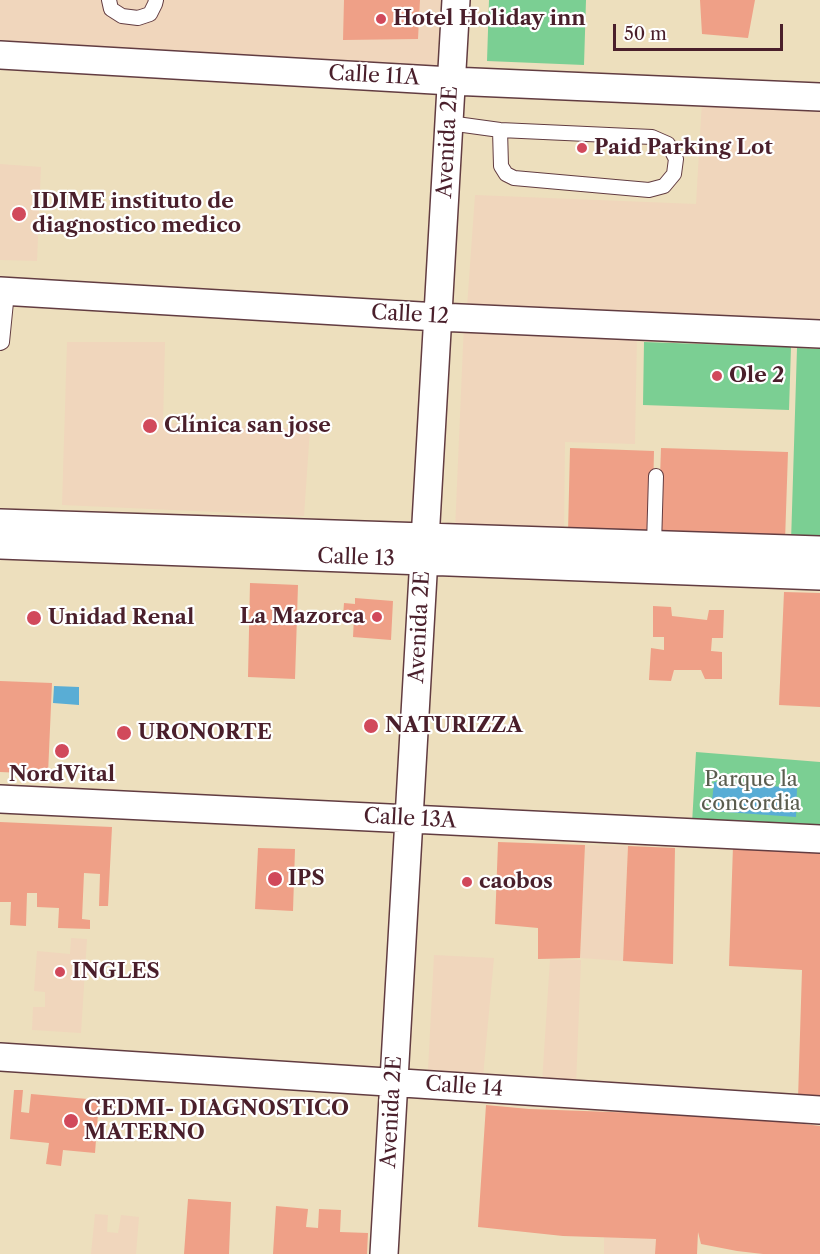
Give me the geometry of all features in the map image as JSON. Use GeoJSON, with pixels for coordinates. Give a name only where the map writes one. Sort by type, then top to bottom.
{"type":"FeatureCollection","features":[{"type":"Feature","properties":{"kind":"street","name":"Avenida 2E"},"geometry":{"type":"LineString","coordinates":[[384,1254],[456,0]]}},
{"type":"Feature","properties":{"kind":"street","name":"Calle 11A"},"geometry":{"type":"LineString","coordinates":[[0,55],[451,81],[820,97]]}},
{"type":"Feature","properties":{"kind":"street","name":"Calle 12"},"geometry":{"type":"LineString","coordinates":[[4,292],[438,317],[820,334]]}},
{"type":"Feature","properties":{"kind":"street","name":"Calle 13"},"geometry":{"type":"LineString","coordinates":[[0,523],[820,576]]}},
{"type":"Feature","properties":{"kind":"street","name":"Calle 13"},"geometry":{"type":"LineString","coordinates":[[0,545],[424,549],[654,545],[820,550]]}},
{"type":"Feature","properties":{"kind":"street","name":"Calle 13A"},"geometry":{"type":"LineString","coordinates":[[0,799],[820,839]]}},
{"type":"Feature","properties":{"kind":"street","name":"Calle 14"},"geometry":{"type":"LineString","coordinates":[[0,1057],[820,1110]]}},
{"type":"Feature","properties":{"kind":"lane"},"geometry":{"type":"LineString","coordinates":[[109,0],[111,9],[122,16],[138,18],[150,14],[156,0]]}},
{"type":"Feature","properties":{"kind":"lane"},"geometry":{"type":"LineString","coordinates":[[449,123],[500,130],[652,137],[668,144],[675,159],[674,174],[664,186],[649,190],[514,178],[506,174],[501,166],[500,130]]}},
{"type":"Feature","properties":{"kind":"lane"},"geometry":{"type":"LineString","coordinates":[[0,343],[2,342],[4,292]]}},
{"type":"Feature","properties":{"kind":"lane"},"geometry":{"type":"LineString","coordinates":[[654,545],[656,476]]}},
{"type":"Feature","properties":{"kind":"shaded area"},"geometry":{"type":"Polygon","coordinates":[[[0,0],[441,0],[437,69],[0,41],[0,0]]]}},
{"type":"Feature","properties":{"kind":"shaded area"},"geometry":{"type":"Polygon","coordinates":[[[702,101],[820,108],[820,326],[467,307],[475,195],[696,204],[702,101]]]}},
{"type":"Feature","properties":{"kind":"shaded area","name":"IDIME instituto de diagnostico medico"},"geometry":{"type":"Polygon","coordinates":[[[0,164],[41,167],[37,261],[0,260],[0,164]]]}},
{"type":"Feature","properties":{"kind":"shaded area"},"geometry":{"type":"Polygon","coordinates":[[[464,323],[637,334],[635,444],[565,442],[564,534],[455,530],[464,323]]]}},
{"type":"Feature","properties":{"kind":"shaded area","name":"Clínica san jose"},"geometry":{"type":"Polygon","coordinates":[[[67,342],[165,342],[163,423],[310,429],[304,516],[62,505],[67,342]]]}},
{"type":"Feature","properties":{"kind":"shaded area"},"geometry":{"type":"Polygon","coordinates":[[[585,845],[628,846],[623,961],[580,958],[585,845]]]}},
{"type":"Feature","properties":{"kind":"shaded area"},"geometry":{"type":"Polygon","coordinates":[[[71,938],[87,939],[81,1033],[32,1030],[33,1007],[45,1007],[45,992],[34,991],[37,951],[70,954],[71,938]]]}},
{"type":"Feature","properties":{"kind":"shaded area"},"geometry":{"type":"Polygon","coordinates":[[[434,955],[494,958],[483,1077],[428,1070],[434,955]]]}},
{"type":"Feature","properties":{"kind":"shaded area"},"geometry":{"type":"Polygon","coordinates":[[[550,959],[581,960],[576,1085],[542,1083],[550,959]]]}},
{"type":"Feature","properties":{"kind":"shaded area"},"geometry":{"type":"Polygon","coordinates":[[[95,1214],[108,1215],[107,1232],[118,1233],[121,1215],[139,1217],[136,1254],[91,1254],[95,1214]]]}},
{"type":"Feature","properties":{"kind":"shaded area"},"geometry":{"type":"Polygon","coordinates":[[[604,1237],[656,1239],[655,1254],[604,1254],[604,1237]]]}},
{"type":"Feature","properties":{"kind":"green space"},"geometry":{"type":"Polygon","coordinates":[[[489,0],[586,0],[584,65],[487,61],[489,0]]]}},
{"type":"Feature","properties":{"kind":"green space","name":"Ole 2"},"geometry":{"type":"Polygon","coordinates":[[[644,342],[791,347],[789,410],[643,405],[644,342]]]}},
{"type":"Feature","properties":{"kind":"green space","name":"Ole 2"},"geometry":{"type":"Polygon","coordinates":[[[797,348],[820,349],[820,540],[791,542],[797,348]]]}},
{"type":"Feature","properties":{"kind":"green space","name":"Parque la concordia"},"geometry":{"type":"Polygon","coordinates":[[[696,752],[820,762],[820,830],[692,824],[696,752]]]}},
{"type":"Feature","properties":{"kind":"water"},"geometry":{"type":"Polygon","coordinates":[[[54,686],[79,687],[79,705],[53,703],[54,686]]]}},
{"type":"Feature","properties":{"kind":"water"},"geometry":{"type":"Polygon","coordinates":[[[714,782],[797,788],[796,817],[711,811],[714,782]]]}},
{"type":"Feature","properties":{"kind":"building","name":"Hotel Holiday inn"},"geometry":{"type":"Polygon","coordinates":[[[344,0],[420,0],[418,39],[343,40],[344,0]]]}},
{"type":"Feature","properties":{"kind":"building"},"geometry":{"type":"Polygon","coordinates":[[[700,0],[755,0],[748,38],[702,34],[700,0]]]}},
{"type":"Feature","properties":{"kind":"building"},"geometry":{"type":"Polygon","coordinates":[[[570,448],[654,451],[652,535],[568,533],[570,448]]]}},
{"type":"Feature","properties":{"kind":"building"},"geometry":{"type":"Polygon","coordinates":[[[661,448],[788,452],[785,541],[658,537],[661,448]]]}},
{"type":"Feature","properties":{"kind":"building"},"geometry":{"type":"Polygon","coordinates":[[[250,583],[298,585],[295,679],[248,677],[250,583]]]}},
{"type":"Feature","properties":{"kind":"building"},"geometry":{"type":"Polygon","coordinates":[[[784,592],[820,593],[820,707],[779,705],[784,592]]]}},
{"type":"Feature","properties":{"kind":"building"},"geometry":{"type":"Polygon","coordinates":[[[355,598],[393,601],[391,640],[353,637],[354,617],[343,616],[344,603],[355,604],[355,598]]]}},
{"type":"Feature","properties":{"kind":"building"},"geometry":{"type":"Polygon","coordinates":[[[653,606],[671,607],[672,616],[707,620],[709,610],[724,610],[723,638],[712,638],[711,651],[722,652],[722,679],[705,679],[701,670],[674,670],[671,681],[649,680],[651,648],[664,650],[664,637],[653,637],[653,606]]]}},
{"type":"Feature","properties":{"kind":"building"},"geometry":{"type":"Polygon","coordinates":[[[0,681],[52,683],[48,774],[0,772],[0,681]]]}},
{"type":"Feature","properties":{"kind":"building"},"geometry":{"type":"Polygon","coordinates":[[[0,822],[112,827],[108,906],[99,906],[100,874],[84,873],[82,919],[90,920],[90,929],[58,928],[59,908],[37,907],[37,893],[27,893],[26,926],[10,925],[11,902],[0,902],[0,822]]]}},
{"type":"Feature","properties":{"kind":"building"},"geometry":{"type":"Polygon","coordinates":[[[498,842],[585,845],[580,958],[538,959],[538,928],[495,924],[498,842]]]}},
{"type":"Feature","properties":{"kind":"building"},"geometry":{"type":"Polygon","coordinates":[[[628,846],[675,848],[673,964],[623,961],[628,846]]]}},
{"type":"Feature","properties":{"kind":"building"},"geometry":{"type":"Polygon","coordinates":[[[733,846],[820,853],[820,1100],[798,1099],[802,970],[729,966],[733,846]]]}},
{"type":"Feature","properties":{"kind":"building","name":"IPS"},"geometry":{"type":"Polygon","coordinates":[[[258,848],[295,849],[293,911],[255,909],[258,848]]]}},
{"type":"Feature","properties":{"kind":"building"},"geometry":{"type":"Polygon","coordinates":[[[14,1090],[23,1090],[21,1112],[29,1113],[31,1094],[99,1100],[95,1153],[63,1150],[61,1166],[46,1164],[49,1143],[10,1139],[14,1090]]]}},
{"type":"Feature","properties":{"kind":"building"},"geometry":{"type":"Polygon","coordinates":[[[486,1105],[529,1109],[749,1117],[820,1126],[820,1254],[763,1254],[737,1251],[701,1244],[698,1232],[697,1254],[655,1254],[656,1239],[563,1236],[478,1227],[486,1105]]]}},
{"type":"Feature","properties":{"kind":"building"},"geometry":{"type":"Polygon","coordinates":[[[188,1199],[231,1202],[229,1254],[184,1254],[188,1199]]]}},
{"type":"Feature","properties":{"kind":"building"},"geometry":{"type":"Polygon","coordinates":[[[276,1206],[308,1209],[306,1227],[318,1228],[319,1209],[341,1210],[340,1232],[368,1233],[367,1254],[273,1254],[276,1206]]]}},
{"type":"Feature","properties":{"kind":"place","name":"Hotel Holiday inn"},"geometry":{"type":"Point","coordinates":[381,19]}},
{"type":"Feature","properties":{"kind":"place","name":"Paid Parking Lot"},"geometry":{"type":"Point","coordinates":[582,148]}},
{"type":"Feature","properties":{"kind":"place","name":"IDIME instituto de diagnostico medico"},"geometry":{"type":"Point","coordinates":[19,214]}},
{"type":"Feature","properties":{"kind":"place","name":"Ole 2"},"geometry":{"type":"Point","coordinates":[717,376]}},
{"type":"Feature","properties":{"kind":"place","name":"Clínica san jose"},"geometry":{"type":"Point","coordinates":[150,426]}},
{"type":"Feature","properties":{"kind":"place","name":"La Mazorca"},"geometry":{"type":"Point","coordinates":[377,617]}},
{"type":"Feature","properties":{"kind":"place","name":"Unidad Renal"},"geometry":{"type":"Point","coordinates":[34,618]}},
{"type":"Feature","properties":{"kind":"place","name":"NATURIZZA"},"geometry":{"type":"Point","coordinates":[371,726]}},
{"type":"Feature","properties":{"kind":"place","name":"URONORTE"},"geometry":{"type":"Point","coordinates":[124,733]}},
{"type":"Feature","properties":{"kind":"place","name":"NordVital"},"geometry":{"type":"Point","coordinates":[62,751]}},
{"type":"Feature","properties":{"kind":"place","name":"IPS"},"geometry":{"type":"Point","coordinates":[275,879]}},
{"type":"Feature","properties":{"kind":"place","name":"caobos"},"geometry":{"type":"Point","coordinates":[467,882]}},
{"type":"Feature","properties":{"kind":"place","name":"INGLES"},"geometry":{"type":"Point","coordinates":[60,972]}},
{"type":"Feature","properties":{"kind":"place","name":"CEDMI- DIAGNOSTICO MATERNO"},"geometry":{"type":"Point","coordinates":[71,1121]}}]}
